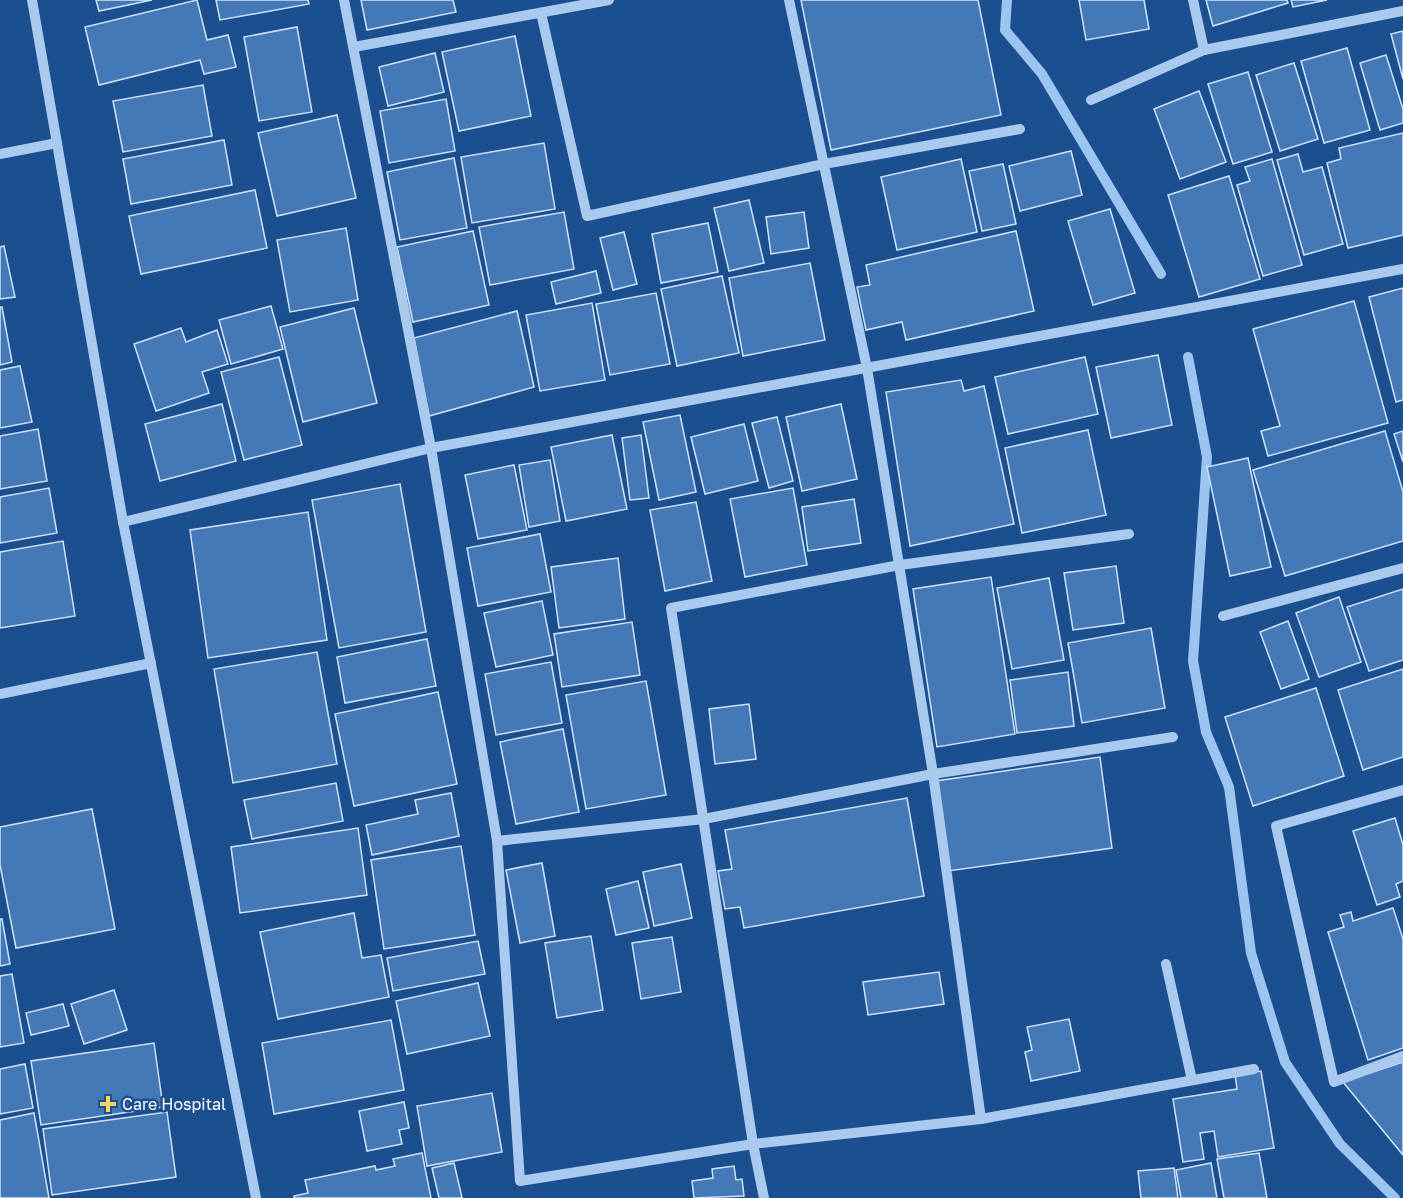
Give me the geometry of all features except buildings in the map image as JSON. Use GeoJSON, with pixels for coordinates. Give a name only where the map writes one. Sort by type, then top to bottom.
{"type":"FeatureCollection","features":[{"type":"Feature","properties":{"kind":"street"},"geometry":{"type":"LineString","coordinates":[[32,0],[123,522],[256,1198]]}},
{"type":"Feature","properties":{"kind":"street"},"geometry":{"type":"LineString","coordinates":[[345,0],[431,448],[497,841],[520,1181],[753,1144],[981,1119],[1254,1069]]}},
{"type":"Feature","properties":{"kind":"street"},"geometry":{"type":"LineString","coordinates":[[354,47],[609,0]]}},
{"type":"Feature","properties":{"kind":"street"},"geometry":{"type":"LineString","coordinates":[[789,0],[867,368],[933,774],[981,1119]]}},
{"type":"Feature","properties":{"kind":"street"},"geometry":{"type":"LineString","coordinates":[[1193,0],[1204,50]]}},
{"type":"Feature","properties":{"kind":"street"},"geometry":{"type":"LineString","coordinates":[[1091,100],[1204,50],[1403,11]]}},
{"type":"Feature","properties":{"kind":"street"},"geometry":{"type":"LineString","coordinates":[[541,13],[587,216],[824,164],[1020,129]]}},
{"type":"Feature","properties":{"kind":"street"},"geometry":{"type":"LineString","coordinates":[[0,154],[57,143]]}},
{"type":"Feature","properties":{"kind":"street"},"geometry":{"type":"LineString","coordinates":[[123,522],[431,448],[1403,269]]}},
{"type":"Feature","properties":{"kind":"street"},"geometry":{"type":"LineString","coordinates":[[764,1198],[753,1144],[671,608],[900,565],[1129,534]]}},
{"type":"Feature","properties":{"kind":"street"},"geometry":{"type":"LineString","coordinates":[[1223,616],[1403,568]]}},
{"type":"Feature","properties":{"kind":"street"},"geometry":{"type":"LineString","coordinates":[[0,694],[151,663]]}},
{"type":"Feature","properties":{"kind":"street"},"geometry":{"type":"LineString","coordinates":[[497,841],[704,819],[933,774],[1173,737]]}},
{"type":"Feature","properties":{"kind":"street"},"geometry":{"type":"LineString","coordinates":[[1403,790],[1276,826],[1334,1082],[1403,1056]]}},
{"type":"Feature","properties":{"kind":"street"},"geometry":{"type":"LineString","coordinates":[[1166,964],[1192,1080]]}},
{"type":"Feature","properties":{"kind":"waterway"},"geometry":{"type":"LineString","coordinates":[[1007,0],[1005,30],[1042,74],[1161,274]]}},
{"type":"Feature","properties":{"kind":"waterway"},"geometry":{"type":"LineString","coordinates":[[1188,357],[1207,457],[1193,661],[1206,732],[1229,787],[1251,953],[1285,1062],[1340,1144],[1395,1198]]}},
{"type":"Feature","properties":{"kind":"place","name":"Care Hospital"},"geometry":{"type":"Point","coordinates":[108,1104]}}]}
